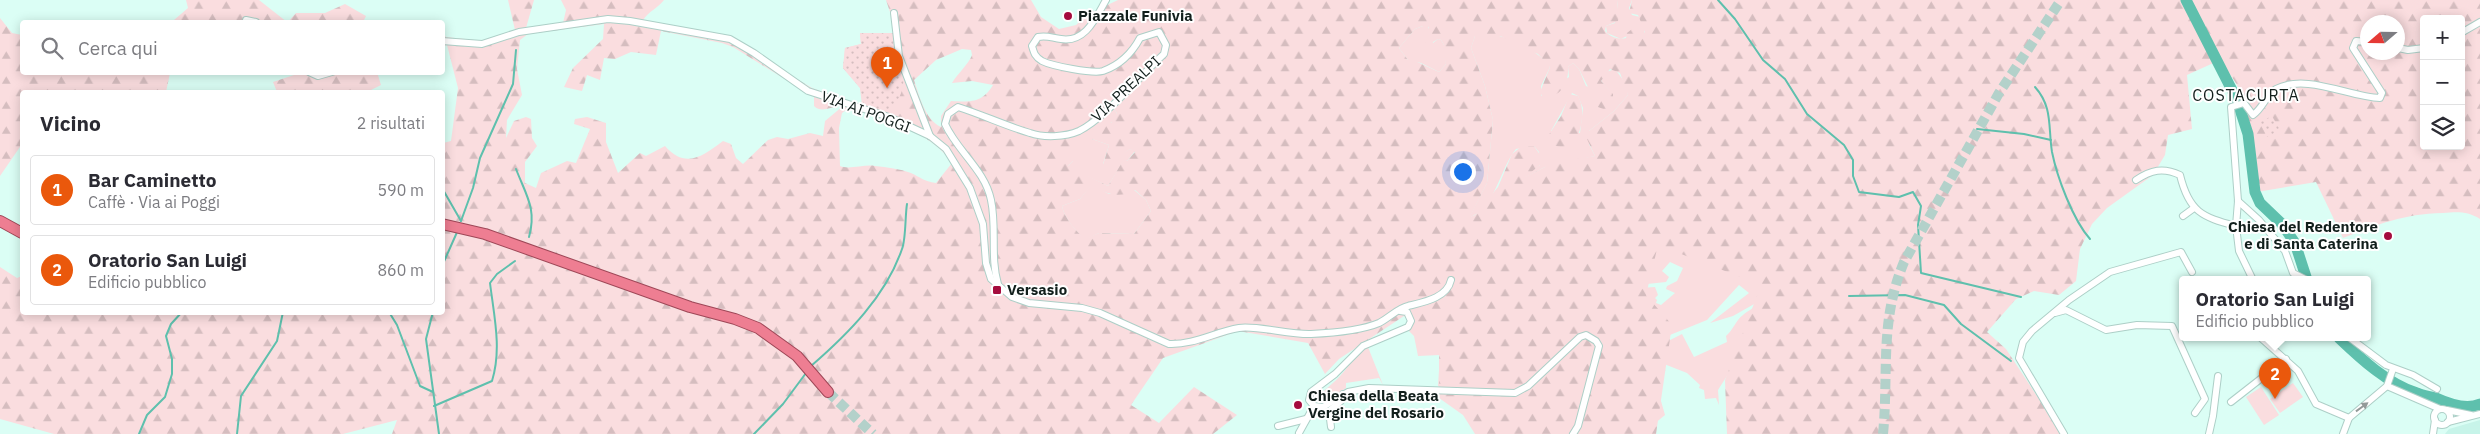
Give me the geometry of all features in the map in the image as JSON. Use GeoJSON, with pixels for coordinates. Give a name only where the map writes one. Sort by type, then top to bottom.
{"type":"FeatureCollection","features":[{"type":"Feature","properties":{"kind":"highway"},"geometry":{"type":"LineString","coordinates":[[0,221],[20,232]]}},
{"type":"Feature","properties":{"kind":"highway"},"geometry":{"type":"LineString","coordinates":[[445,225],[484,234],[690,307],[742,322],[774,337],[797,356],[828,392]]}},
{"type":"Feature","properties":{"kind":"street","name":"VIA PREALPI"},"geometry":{"type":"LineString","coordinates":[[998,284],[994,269],[995,240],[991,199],[982,175],[951,136],[945,124],[948,114],[958,107],[988,116],[1031,134],[1053,136],[1078,131],[1102,114],[1164,54],[1166,45],[1164,38],[1159,32],[1140,38],[1133,51],[1114,66],[1101,72],[1089,72],[1043,61],[1034,54],[1032,46],[1038,37],[1047,35],[1062,40],[1072,39],[1085,33],[1106,0]]}},
{"type":"Feature","properties":{"kind":"street"},"geometry":{"type":"LineString","coordinates":[[894,12],[899,56],[930,136]]}},
{"type":"Feature","properties":{"kind":"street","name":"VIA AI POGGI"},"geometry":{"type":"LineString","coordinates":[[445,41],[482,44],[519,32],[608,19],[630,21],[730,39],[754,52],[808,90],[889,116],[930,136],[946,149],[970,188],[983,224],[986,264],[990,279],[1012,297],[1022,301],[1082,308],[1100,313],[1160,341],[1181,344],[1241,327],[1311,334],[1360,328],[1378,323],[1400,311],[1401,308],[1441,295],[1450,287],[1451,280]]}},
{"type":"Feature","properties":{"kind":"street"},"geometry":{"type":"LineString","coordinates":[[2465,31],[2480,22]]}},
{"type":"Feature","properties":{"kind":"street"},"geometry":{"type":"LineString","coordinates":[[2360,41],[2357,41],[2352,46],[2360,59]]}},
{"type":"Feature","properties":{"kind":"street"},"geometry":{"type":"LineString","coordinates":[[2405,49],[2420,48]]}},
{"type":"Feature","properties":{"kind":"street"},"geometry":{"type":"LineString","coordinates":[[2251,276],[2239,251],[2236,226],[2238,201],[2230,115],[2231,107],[2244,103],[2253,116],[2261,109],[2269,95],[2278,89],[2309,83],[2380,98],[2382,93],[2361,60]]}},
{"type":"Feature","properties":{"kind":"street"},"geometry":{"type":"LineString","coordinates":[[2136,180],[2150,170],[2170,170],[2180,175],[2194,208],[2201,215],[2236,226]]}},
{"type":"Feature","properties":{"kind":"street"},"geometry":{"type":"LineString","coordinates":[[2238,201],[2259,220],[2285,251],[2293,273],[2298,276]]}},
{"type":"Feature","properties":{"kind":"street"},"geometry":{"type":"LineString","coordinates":[[2183,216],[2194,208]]}},
{"type":"Feature","properties":{"kind":"street"},"geometry":{"type":"LineString","coordinates":[[2064,434],[2019,358],[2022,342],[2054,313],[2110,272],[2181,252],[2192,272]]}},
{"type":"Feature","properties":{"kind":"street"},"geometry":{"type":"LineString","coordinates":[[2054,313],[2066,310],[2106,330],[2137,325],[2172,326],[2205,399],[2195,413]]}},
{"type":"Feature","properties":{"kind":"street"},"geometry":{"type":"LineString","coordinates":[[1400,311],[1407,312],[1411,321],[1408,327],[1363,346],[1335,374],[1311,392],[1309,400],[1314,406],[1323,407],[1343,394],[1369,388],[1494,394],[1515,393],[1528,386],[1580,337],[1586,335],[1596,341],[1599,346],[1578,426],[1574,434]]}},
{"type":"Feature","properties":{"kind":"street"},"geometry":{"type":"LineString","coordinates":[[2264,341],[2298,371],[2316,404],[2349,418]]}},
{"type":"Feature","properties":{"kind":"street"},"geometry":{"type":"LineString","coordinates":[[2354,341],[2392,371],[2413,375],[2437,389]]}},
{"type":"Feature","properties":{"kind":"street"},"geometry":{"type":"LineString","coordinates":[[2230,402],[2286,360]]}},
{"type":"Feature","properties":{"kind":"street"},"geometry":{"type":"LineString","coordinates":[[2343,434],[2349,418],[2388,384],[2392,371]]}},
{"type":"Feature","properties":{"kind":"street"},"geometry":{"type":"LineString","coordinates":[[2209,434],[2214,416],[2218,376]]}},
{"type":"Feature","properties":{"kind":"street"},"geometry":{"type":"LineString","coordinates":[[2388,384],[2444,410],[2450,414],[2448,422]]}},
{"type":"Feature","properties":{"kind":"street"},"geometry":{"type":"LineString","coordinates":[[1331,427],[1329,411],[1341,402],[1343,394]]}},
{"type":"Feature","properties":{"kind":"street"},"geometry":{"type":"LineString","coordinates":[[2422,401],[2441,424],[2477,415]]}},
{"type":"Feature","properties":{"kind":"street"},"geometry":{"type":"LineString","coordinates":[[1299,433],[1314,406]]}},
{"type":"Feature","properties":{"kind":"street"},"geometry":{"type":"LineString","coordinates":[[2444,410],[2477,415]]}},
{"type":"Feature","properties":{"kind":"street"},"geometry":{"type":"LineString","coordinates":[[2433,434],[2435,418],[2444,410]]}},
{"type":"Feature","properties":{"kind":"street"},"geometry":{"type":"LineString","coordinates":[[1278,426],[1306,419]]}},
{"type":"Feature","properties":{"kind":"shaded area"},"geometry":{"type":"Polygon","coordinates":[[[2480,420],[2480,434],[2445,434],[2449,429],[2480,420]]]}},
{"type":"Feature","properties":{"kind":"green space"},"geometry":{"type":"Polygon","coordinates":[[[186,0],[259,0],[284,20],[174,20],[188,8],[186,0]]]}},
{"type":"Feature","properties":{"kind":"green space"},"geometry":{"type":"Polygon","coordinates":[[[508,0],[534,0],[526,28],[563,23],[566,10],[561,0],[664,0],[643,20],[725,36],[812,88],[862,106],[860,88],[843,68],[845,48],[861,44],[860,33],[893,33],[891,15],[886,0],[1031,0],[1041,17],[1059,29],[1076,25],[1088,14],[1118,0],[1617,0],[1618,9],[1622,8],[1623,15],[1619,16],[1618,21],[1606,26],[1605,31],[1620,39],[1626,38],[1627,33],[1632,29],[1640,35],[1645,32],[1638,15],[1629,13],[1632,0],[2480,0],[2480,219],[2467,213],[2458,212],[2416,215],[2380,224],[2343,238],[2316,182],[2257,192],[2246,111],[2237,85],[2220,60],[2187,75],[2192,129],[2168,135],[2165,155],[2153,175],[2107,208],[2092,224],[2080,249],[2076,281],[2059,295],[2034,291],[2016,299],[1987,332],[2006,349],[2062,434],[1727,434],[1725,380],[1761,285],[1658,245],[1646,295],[1672,325],[1656,434],[1475,434],[1463,415],[1439,398],[1439,353],[1404,316],[1339,359],[1325,374],[1308,343],[1238,331],[1163,358],[1131,405],[1159,423],[1194,387],[1237,415],[1213,434],[392,434],[397,420],[343,434],[54,434],[0,419],[0,267],[17,278],[20,277],[20,315],[445,315],[445,142],[451,141],[458,88],[447,45],[445,46],[445,36],[484,41],[515,30],[508,0]],[[604,24],[528,34],[520,40],[517,69],[522,95],[507,120],[506,138],[514,121],[526,117],[531,119],[532,138],[537,146],[525,162],[525,183],[536,188],[541,173],[567,161],[576,163],[590,129],[574,124],[575,119],[587,117],[606,123],[606,142],[618,173],[640,153],[646,156],[665,146],[672,153],[680,157],[694,158],[708,152],[723,141],[731,144],[736,158],[743,164],[768,140],[777,137],[788,139],[810,133],[823,136],[825,121],[843,106],[839,105],[823,110],[817,108],[814,106],[814,97],[733,47],[722,43],[661,31],[656,55],[631,52],[615,59],[604,58],[600,80],[587,75],[582,91],[564,87],[573,68],[603,39],[604,24]],[[1423,26],[1415,29],[1399,48],[1408,60],[1413,60],[1439,72],[1446,64],[1442,48],[1444,45],[1438,39],[1428,45],[1425,42],[1429,27],[1423,26]],[[1475,36],[1471,48],[1485,86],[1493,120],[1487,183],[1470,217],[1475,215],[1498,187],[1512,154],[1522,146],[1534,146],[1541,156],[1540,165],[1525,177],[1545,167],[1555,159],[1565,161],[1595,156],[1587,139],[1589,131],[1614,111],[1628,95],[1620,73],[1610,69],[1601,81],[1613,94],[1613,103],[1606,110],[1598,107],[1579,69],[1573,63],[1568,67],[1567,78],[1563,88],[1555,95],[1543,98],[1540,92],[1550,67],[1538,54],[1520,48],[1501,36],[1475,36]],[[962,49],[936,60],[914,80],[927,113],[935,124],[941,127],[941,116],[951,101],[975,100],[985,95],[993,85],[972,81],[952,83],[972,55],[971,50],[962,49]],[[1112,107],[1074,136],[1073,161],[1068,166],[1108,186],[1124,159],[1127,161],[1135,152],[1130,149],[1108,164],[1103,165],[1109,145],[1092,139],[1091,135],[1092,130],[1103,121],[1111,123],[1117,113],[1112,107]],[[849,108],[842,113],[839,128],[840,166],[893,168],[936,183],[952,163],[932,142],[919,135],[891,122],[849,108]],[[1091,186],[1080,199],[1062,206],[1071,224],[1085,239],[1099,233],[1134,234],[1151,211],[1146,200],[1135,190],[1118,195],[1091,186]]]}},
{"type":"Feature","properties":{"kind":"green space"},"geometry":{"type":"Polygon","coordinates":[[[1617,0],[1632,0],[1629,8],[1632,15],[1640,17],[1645,30],[1643,35],[1627,36],[1621,39],[1607,33],[1606,26],[1615,23],[1618,9],[1617,0]]]}},
{"type":"Feature","properties":{"kind":"green space"},"geometry":{"type":"Polygon","coordinates":[[[345,4],[366,16],[364,20],[290,20],[296,13],[325,13],[345,4]]]}},
{"type":"Feature","properties":{"kind":"green space"},"geometry":{"type":"Polygon","coordinates":[[[0,18],[12,33],[20,35],[20,75],[170,75],[166,90],[20,90],[20,147],[0,176],[0,18]]]}},
{"type":"Feature","properties":{"kind":"green space"},"geometry":{"type":"Polygon","coordinates":[[[1428,26],[1433,43],[1438,39],[1444,45],[1446,64],[1439,72],[1421,63],[1408,60],[1399,48],[1415,29],[1428,26]]]}},
{"type":"Feature","properties":{"kind":"green space"},"geometry":{"type":"Polygon","coordinates":[[[860,33],[893,33],[903,81],[898,101],[889,114],[864,105],[860,88],[843,68],[845,48],[861,44],[860,33]]]}},
{"type":"Feature","properties":{"kind":"green space"},"geometry":{"type":"Polygon","coordinates":[[[1475,36],[1496,36],[1511,40],[1535,53],[1550,67],[1541,86],[1541,96],[1569,77],[1568,67],[1573,63],[1579,69],[1586,86],[1612,94],[1601,81],[1606,72],[1615,69],[1626,84],[1628,95],[1614,111],[1589,131],[1589,144],[1595,156],[1545,167],[1524,178],[1468,389],[1438,386],[1440,355],[1418,356],[1414,336],[1408,330],[1527,174],[1540,165],[1539,152],[1534,146],[1516,149],[1510,157],[1486,205],[1469,218],[1487,183],[1493,120],[1485,86],[1471,48],[1475,36]],[[1572,93],[1551,131],[1580,133],[1583,108],[1578,96],[1572,93]]]}},
{"type":"Feature","properties":{"kind":"green space"},"geometry":{"type":"Polygon","coordinates":[[[294,75],[378,75],[381,85],[371,90],[276,90],[273,82],[294,75]]]}},
{"type":"Feature","properties":{"kind":"green space"},"geometry":{"type":"Polygon","coordinates":[[[1570,94],[1578,96],[1581,104],[1582,114],[1579,134],[1567,146],[1559,147],[1549,142],[1548,136],[1561,116],[1570,94]]]}},
{"type":"Feature","properties":{"kind":"green space"},"geometry":{"type":"Polygon","coordinates":[[[1112,107],[1117,113],[1114,120],[1092,139],[1109,145],[1103,164],[1130,149],[1135,151],[1127,161],[1124,160],[1108,186],[1067,167],[1073,161],[1073,136],[1112,107]]]}},
{"type":"Feature","properties":{"kind":"green space"},"geometry":{"type":"Polygon","coordinates":[[[2272,116],[2280,130],[2267,137],[2260,122],[2272,116]]]}},
{"type":"Feature","properties":{"kind":"green space"},"geometry":{"type":"Polygon","coordinates":[[[1091,185],[1109,194],[1134,190],[1146,200],[1151,211],[1134,234],[1099,233],[1085,240],[1068,220],[1062,206],[1080,199],[1091,185]]]}},
{"type":"Feature","properties":{"kind":"green space"},"geometry":{"type":"Polygon","coordinates":[[[1781,224],[1756,303],[1733,316],[1710,323],[1749,293],[1739,285],[1707,320],[1665,337],[1639,288],[1655,287],[1658,295],[1655,298],[1657,300],[1656,303],[1661,305],[1675,293],[1666,289],[1667,286],[1677,281],[1683,268],[1670,262],[1662,271],[1669,277],[1666,282],[1647,284],[1651,246],[1781,224]]]}},
{"type":"Feature","properties":{"kind":"green space"},"geometry":{"type":"Polygon","coordinates":[[[1806,289],[1805,302],[1802,306],[1781,313],[1732,368],[1718,390],[1719,405],[1716,398],[1705,399],[1704,390],[1699,388],[1700,385],[1687,373],[1659,362],[1651,366],[1665,415],[1642,434],[1604,434],[1592,419],[1582,425],[1591,392],[1615,368],[1682,334],[1694,357],[1727,342],[1726,336],[1741,317],[1776,294],[1783,291],[1793,298],[1797,298],[1806,289]]]}},
{"type":"Feature","properties":{"kind":"green space"},"geometry":{"type":"Polygon","coordinates":[[[1368,347],[1383,385],[1379,378],[1346,383],[1346,388],[1328,400],[1320,402],[1318,397],[1368,347]]]}},
{"type":"Feature","properties":{"kind":"green space"},"geometry":{"type":"Polygon","coordinates":[[[2293,383],[2303,397],[2280,413],[2270,399],[2293,383]]]}},
{"type":"Feature","properties":{"kind":"green space"},"geometry":{"type":"Polygon","coordinates":[[[2261,387],[2279,415],[2264,425],[2246,397],[2261,387]]]}},
{"type":"Feature","properties":{"kind":"waterway"},"geometry":{"type":"LineString","coordinates":[[1718,0],[1735,19],[1763,60],[1785,79],[1807,114],[1844,145],[1853,160],[1853,176],[1859,192],[1899,197],[1913,192],[1921,206],[1918,225],[1921,273],[2021,297]]}},
{"type":"Feature","properties":{"kind":"waterway"},"geometry":{"type":"LineString","coordinates":[[2186,0],[2237,100],[2248,134],[2255,192],[2260,203],[2282,224],[2295,243],[2306,276]]}},
{"type":"Feature","properties":{"kind":"waterway"},"geometry":{"type":"LineString","coordinates":[[461,221],[473,188],[480,158],[513,84],[516,50]]}},
{"type":"Feature","properties":{"kind":"waterway"},"geometry":{"type":"LineString","coordinates":[[2035,87],[2045,102],[2049,118],[2052,152],[2062,186],[2072,210],[2090,239]]}},
{"type":"Feature","properties":{"kind":"waterway"},"geometry":{"type":"LineString","coordinates":[[1977,129],[2024,134],[2051,140]]}},
{"type":"Feature","properties":{"kind":"waterway"},"geometry":{"type":"LineString","coordinates":[[516,169],[531,210],[532,218],[529,237]]}},
{"type":"Feature","properties":{"kind":"waterway"},"geometry":{"type":"LineString","coordinates":[[445,193],[461,221]]}},
{"type":"Feature","properties":{"kind":"waterway"},"geometry":{"type":"LineString","coordinates":[[811,366],[852,327],[886,283],[903,245],[907,204]]}},
{"type":"Feature","properties":{"kind":"waterway"},"geometry":{"type":"LineString","coordinates":[[445,259],[458,230]]}},
{"type":"Feature","properties":{"kind":"waterway"},"geometry":{"type":"LineString","coordinates":[[434,406],[492,381],[497,345],[490,283],[497,274],[515,261]]}},
{"type":"Feature","properties":{"kind":"waterway"},"geometry":{"type":"LineString","coordinates":[[1849,296],[1905,295],[1944,305],[1961,324],[2011,361]]}},
{"type":"Feature","properties":{"kind":"waterway"},"geometry":{"type":"LineString","coordinates":[[139,434],[147,415],[165,397],[172,374],[172,359],[166,336],[171,324],[179,315]]}},
{"type":"Feature","properties":{"kind":"waterway"},"geometry":{"type":"LineString","coordinates":[[237,434],[241,396],[277,341],[282,315]]}},
{"type":"Feature","properties":{"kind":"waterway"},"geometry":{"type":"LineString","coordinates":[[391,315],[397,325],[420,386],[433,392]]}},
{"type":"Feature","properties":{"kind":"waterway"},"geometry":{"type":"LineString","coordinates":[[432,315],[426,339],[439,434]]}},
{"type":"Feature","properties":{"kind":"waterway"},"geometry":{"type":"LineString","coordinates":[[2342,341],[2375,370],[2406,389],[2458,406],[2475,406],[2480,404]]}},
{"type":"Feature","properties":{"kind":"waterway"},"geometry":{"type":"LineString","coordinates":[[754,434],[783,404],[806,373]]}},
{"type":"Feature","properties":{"kind":"tunnel"},"geometry":{"type":"LineString","coordinates":[[1883,434],[1888,326],[1896,284],[1904,262],[1999,93],[2061,0]]}},
{"type":"Feature","properties":{"kind":"tunnel"},"geometry":{"type":"LineString","coordinates":[[828,392],[873,434]]}},
{"type":"Feature","properties":{"kind":"place","name":"Piazzale Funivia"},"geometry":{"type":"Point","coordinates":[1068,16]}},
{"type":"Feature","properties":{"kind":"place","name":"Bar Caminetto"},"geometry":{"type":"Point","coordinates":[887,88]}},
{"type":"Feature","properties":{"kind":"place","name":"Chiesa del Redentore e di Santa Caterina"},"geometry":{"type":"Point","coordinates":[2388,236]}},
{"type":"Feature","properties":{"kind":"place","name":"Versasio"},"geometry":{"type":"Point","coordinates":[997,290]}},
{"type":"Feature","properties":{"kind":"place","name":"Oratorio San Luigi"},"geometry":{"type":"Point","coordinates":[2275,399]}},
{"type":"Feature","properties":{"kind":"place","name":"Chiesa della Beata Vergine del Rosario"},"geometry":{"type":"Point","coordinates":[1298,405]}},
{"type":"Feature","properties":{"kind":"district","name":"COSTACURTA"},"geometry":{"type":"Point","coordinates":[2246,95]}}]}
